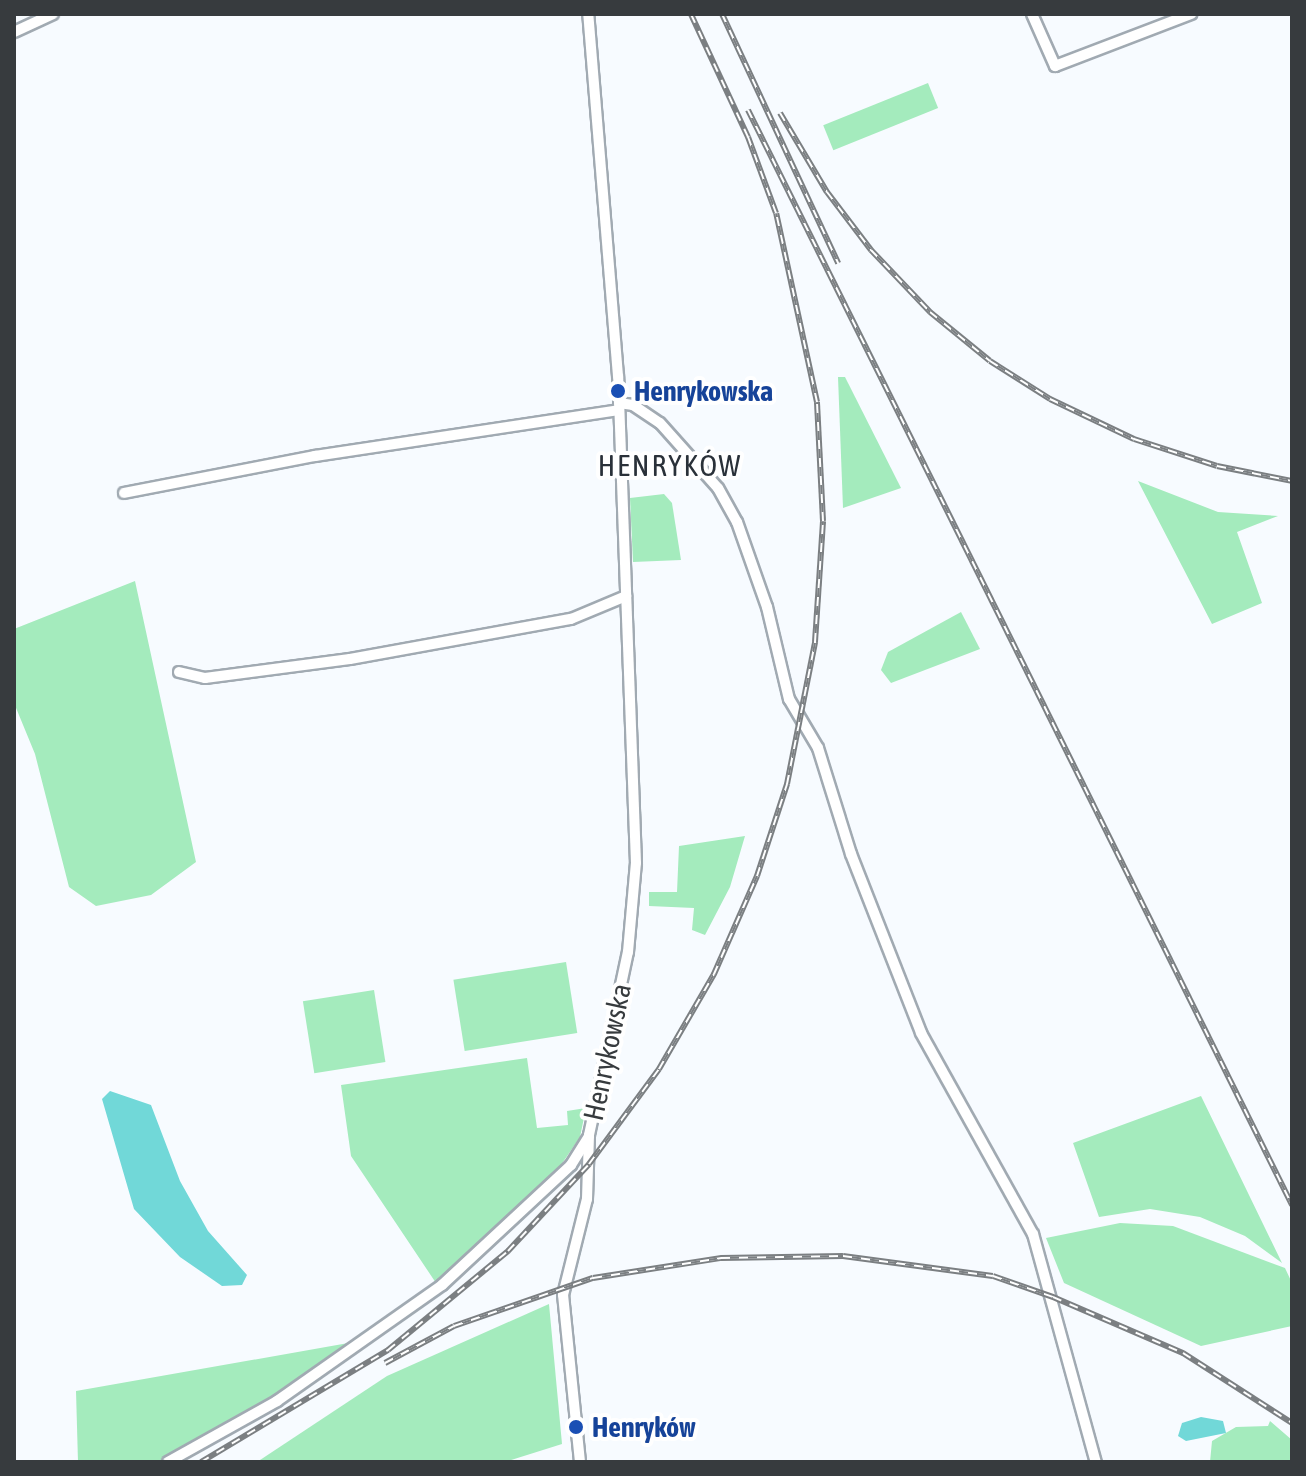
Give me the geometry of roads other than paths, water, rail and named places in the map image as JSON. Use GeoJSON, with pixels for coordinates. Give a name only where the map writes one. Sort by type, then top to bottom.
{"type":"FeatureCollection","features":[{"type":"Feature","properties":{"kind":"street"},"geometry":{"type":"LineString","coordinates":[[14,32],[53,14]]}},
{"type":"Feature","properties":{"kind":"street","name":"Henrykowska"},"geometry":{"type":"LineString","coordinates":[[580,1462],[563,1314],[567,1273],[590,1182],[589,1135],[635,908],[619,406],[588,14]]}},
{"type":"Feature","properties":{"kind":"street"},"geometry":{"type":"LineString","coordinates":[[1032,14],[1055,66],[1191,14]]}},
{"type":"Feature","properties":{"kind":"street"},"geometry":{"type":"LineString","coordinates":[[124,493],[315,456],[619,406],[633,405],[660,423],[718,488],[737,522],[767,607],[789,699],[818,748],[851,854],[921,1033],[1033,1234],[1096,1462]]}},
{"type":"Feature","properties":{"kind":"street"},"geometry":{"type":"LineString","coordinates":[[179,672],[205,678],[350,659],[571,619],[626,596]]}},
{"type":"Feature","properties":{"kind":"street"},"geometry":{"type":"LineString","coordinates":[[168,1462],[277,1401],[442,1285],[571,1165],[589,1135]]}},
{"type":"Feature","properties":{"kind":"water"},"geometry":{"type":"Polygon","coordinates":[[[110,1091],[151,1105],[180,1181],[208,1231],[247,1275],[242,1285],[222,1286],[180,1257],[134,1209],[102,1099],[110,1091]]]}},
{"type":"Feature","properties":{"kind":"water"},"geometry":{"type":"Polygon","coordinates":[[[1201,1417],[1223,1421],[1226,1433],[1186,1441],[1178,1436],[1182,1423],[1201,1417]]]}},
{"type":"Feature","properties":{"kind":"railway"},"geometry":{"type":"LineString","coordinates":[[201,1462],[388,1350],[508,1251],[589,1164],[659,1069],[714,974],[757,876],[787,784],[815,642],[823,521],[817,402],[776,213],[748,137],[691,14]]}},
{"type":"Feature","properties":{"kind":"railway"},"geometry":{"type":"LineString","coordinates":[[722,14],[838,263]]}},
{"type":"Feature","properties":{"kind":"railway"},"geometry":{"type":"LineString","coordinates":[[748,110],[1292,1205]]}},
{"type":"Feature","properties":{"kind":"railway"},"geometry":{"type":"LineString","coordinates":[[780,113],[827,192],[871,250],[930,312],[990,361],[1050,399],[1134,439],[1217,466],[1292,481]]}},
{"type":"Feature","properties":{"kind":"railway"},"geometry":{"type":"LineString","coordinates":[[385,1363],[454,1326],[593,1278],[721,1258],[843,1256],[993,1276],[1053,1297],[1183,1353],[1292,1423]]}},
{"type":"Feature","properties":{"kind":"place","name":"Henrykowska"},"geometry":{"type":"Point","coordinates":[618,391]}},
{"type":"Feature","properties":{"kind":"place","name":"Henryków"},"geometry":{"type":"Point","coordinates":[576,1427]}},
{"type":"Feature","properties":{"kind":"district","name":"HENRYKÓW"},"geometry":{"type":"Point","coordinates":[670,465]}}]}
